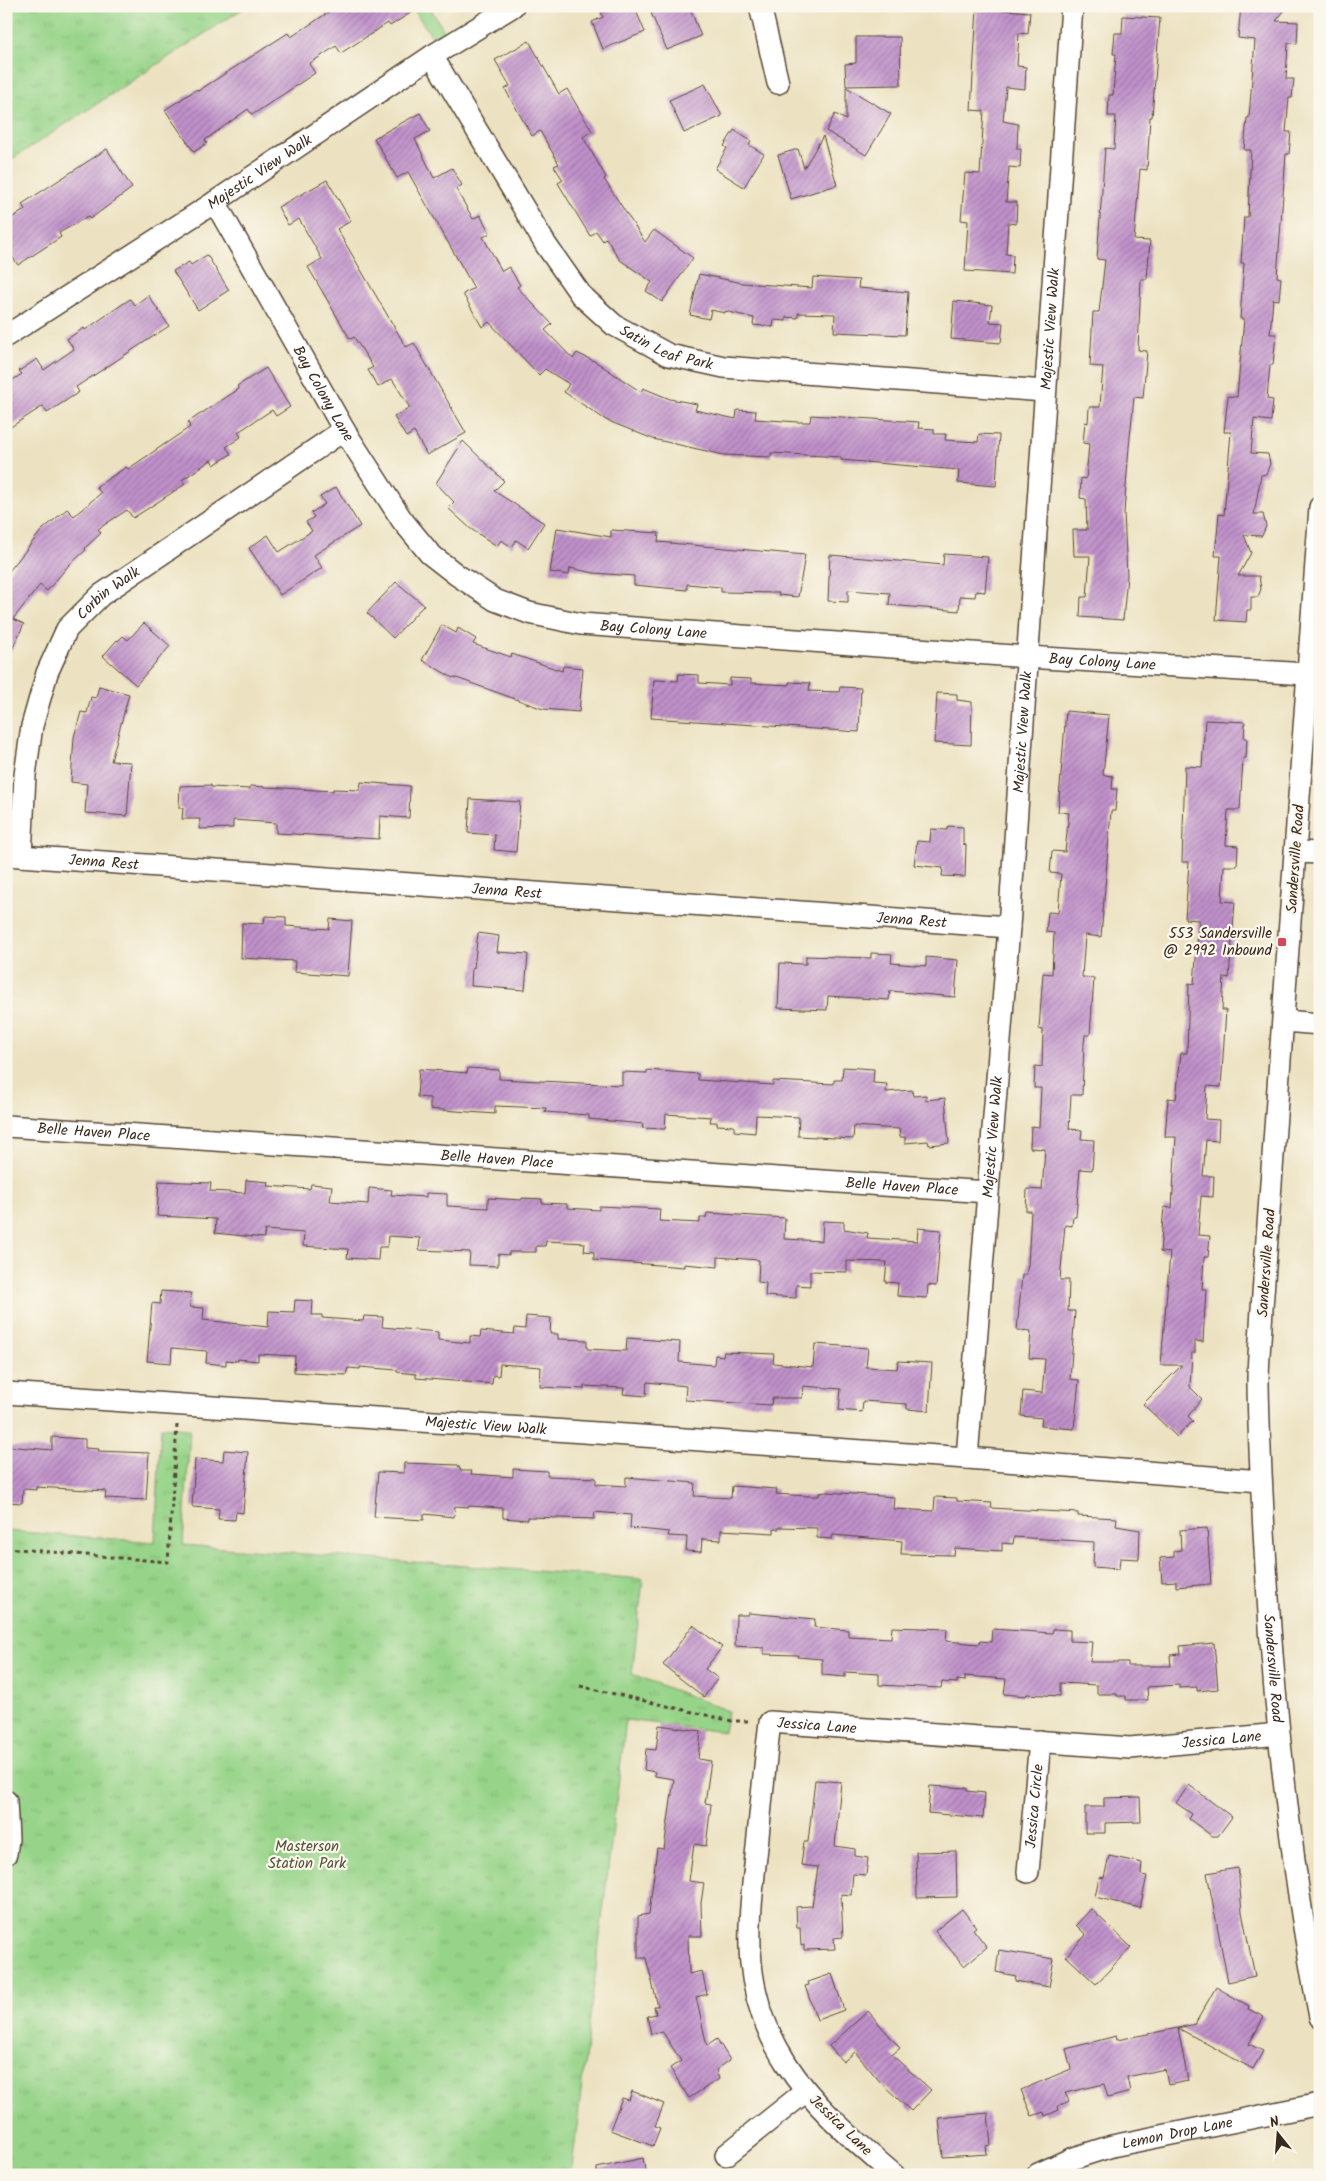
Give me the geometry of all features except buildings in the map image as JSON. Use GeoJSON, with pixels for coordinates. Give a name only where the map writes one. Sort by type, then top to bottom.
{"type":"FeatureCollection","features":[{"type":"Feature","properties":{"kind":"street","name":"Majestic View Walk"},"geometry":{"type":"LineString","coordinates":[[6,336],[215,202],[432,56],[513,6]]}},
{"type":"Feature","properties":{"kind":"street"},"geometry":{"type":"LineString","coordinates":[[760,6],[778,83]]}},
{"type":"Feature","properties":{"kind":"street","name":"Majestic View Walk"},"geometry":{"type":"LineString","coordinates":[[967,1458],[1009,927],[1072,6]]}},
{"type":"Feature","properties":{"kind":"street","name":"Satin Leaf Park"},"geometry":{"type":"LineString","coordinates":[[432,56],[551,252],[581,295],[614,325],[669,354],[724,367],[1046,391]]}},
{"type":"Feature","properties":{"kind":"street","name":"Bay Colony Lane"},"geometry":{"type":"LineString","coordinates":[[215,202],[344,430],[402,520],[430,554],[458,576],[495,600],[529,613],[582,624],[1027,658],[1306,674]]}},
{"type":"Feature","properties":{"kind":"street","name":"Corbin Walk"},"geometry":{"type":"LineString","coordinates":[[14,855],[32,726],[47,673],[68,629],[101,595],[344,430]]}},
{"type":"Feature","properties":{"kind":"street","name":"Sandersville Road"},"geometry":{"type":"LineString","coordinates":[[1320,507],[1306,674],[1296,852],[1258,1382],[1261,1481],[1279,1734],[1287,1814],[1304,1938],[1320,2017]]}},
{"type":"Feature","properties":{"kind":"street"},"geometry":{"type":"LineString","coordinates":[[1296,852],[1320,853]]}},
{"type":"Feature","properties":{"kind":"street","name":"Jenna Rest"},"geometry":{"type":"LineString","coordinates":[[14,855],[1009,927]]}},
{"type":"Feature","properties":{"kind":"street"},"geometry":{"type":"LineString","coordinates":[[1284,1021],[1320,1024]]}},
{"type":"Feature","properties":{"kind":"street","name":"Belle Haven Place"},"geometry":{"type":"LineString","coordinates":[[6,1126],[988,1192]]}},
{"type":"Feature","properties":{"kind":"street","name":"Majestic View Walk"},"geometry":{"type":"LineString","coordinates":[[6,1393],[967,1458],[1261,1481]]}},
{"type":"Feature","properties":{"kind":"street","name":"Jessica Lane"},"geometry":{"type":"LineString","coordinates":[[894,2175],[806,2091],[786,2063],[767,2029],[756,1992],[749,1959],[748,1924],[770,1722],[1130,1748],[1279,1734]]}},
{"type":"Feature","properties":{"kind":"street","name":"Jessica Circle"},"geometry":{"type":"LineString","coordinates":[[1028,1872],[1040,1741]]}},
{"type":"Feature","properties":{"kind":"street"},"geometry":{"type":"LineString","coordinates":[[6,1801],[8,1839],[6,1854]]}},
{"type":"Feature","properties":{"kind":"street"},"geometry":{"type":"LineString","coordinates":[[726,2155],[806,2091]]}},
{"type":"Feature","properties":{"kind":"street","name":"Lemon Drop Lane"},"geometry":{"type":"LineString","coordinates":[[1036,2175],[1071,2159],[1112,2146],[1320,2104]]}},
{"type":"Feature","properties":{"kind":"path"},"geometry":{"type":"LineString","coordinates":[[6,1548],[168,1562],[178,1404]]}},
{"type":"Feature","properties":{"kind":"path"},"geometry":{"type":"LineString","coordinates":[[580,1686],[732,1721],[770,1722]]}},
{"type":"Feature","properties":{"kind":"green space"},"geometry":{"type":"Polygon","coordinates":[[[6,6],[247,6],[6,163],[6,6]]]}},
{"type":"Feature","properties":{"kind":"green space"},"geometry":{"type":"Polygon","coordinates":[[[411,6],[429,6],[444,31],[433,38],[411,6]]]}},
{"type":"Feature","properties":{"kind":"green space","name":"Masterson Station Park"},"geometry":{"type":"Polygon","coordinates":[[[161,1427],[190,1429],[183,1545],[643,1579],[632,1674],[728,1711],[724,1732],[626,1720],[571,2175],[6,2175],[6,1531],[155,1542],[161,1427]]]}},
{"type":"Feature","properties":{"kind":"place","name":"553 Sandersville @ 2992 Inbound"},"geometry":{"type":"Point","coordinates":[1282,942]}}]}
